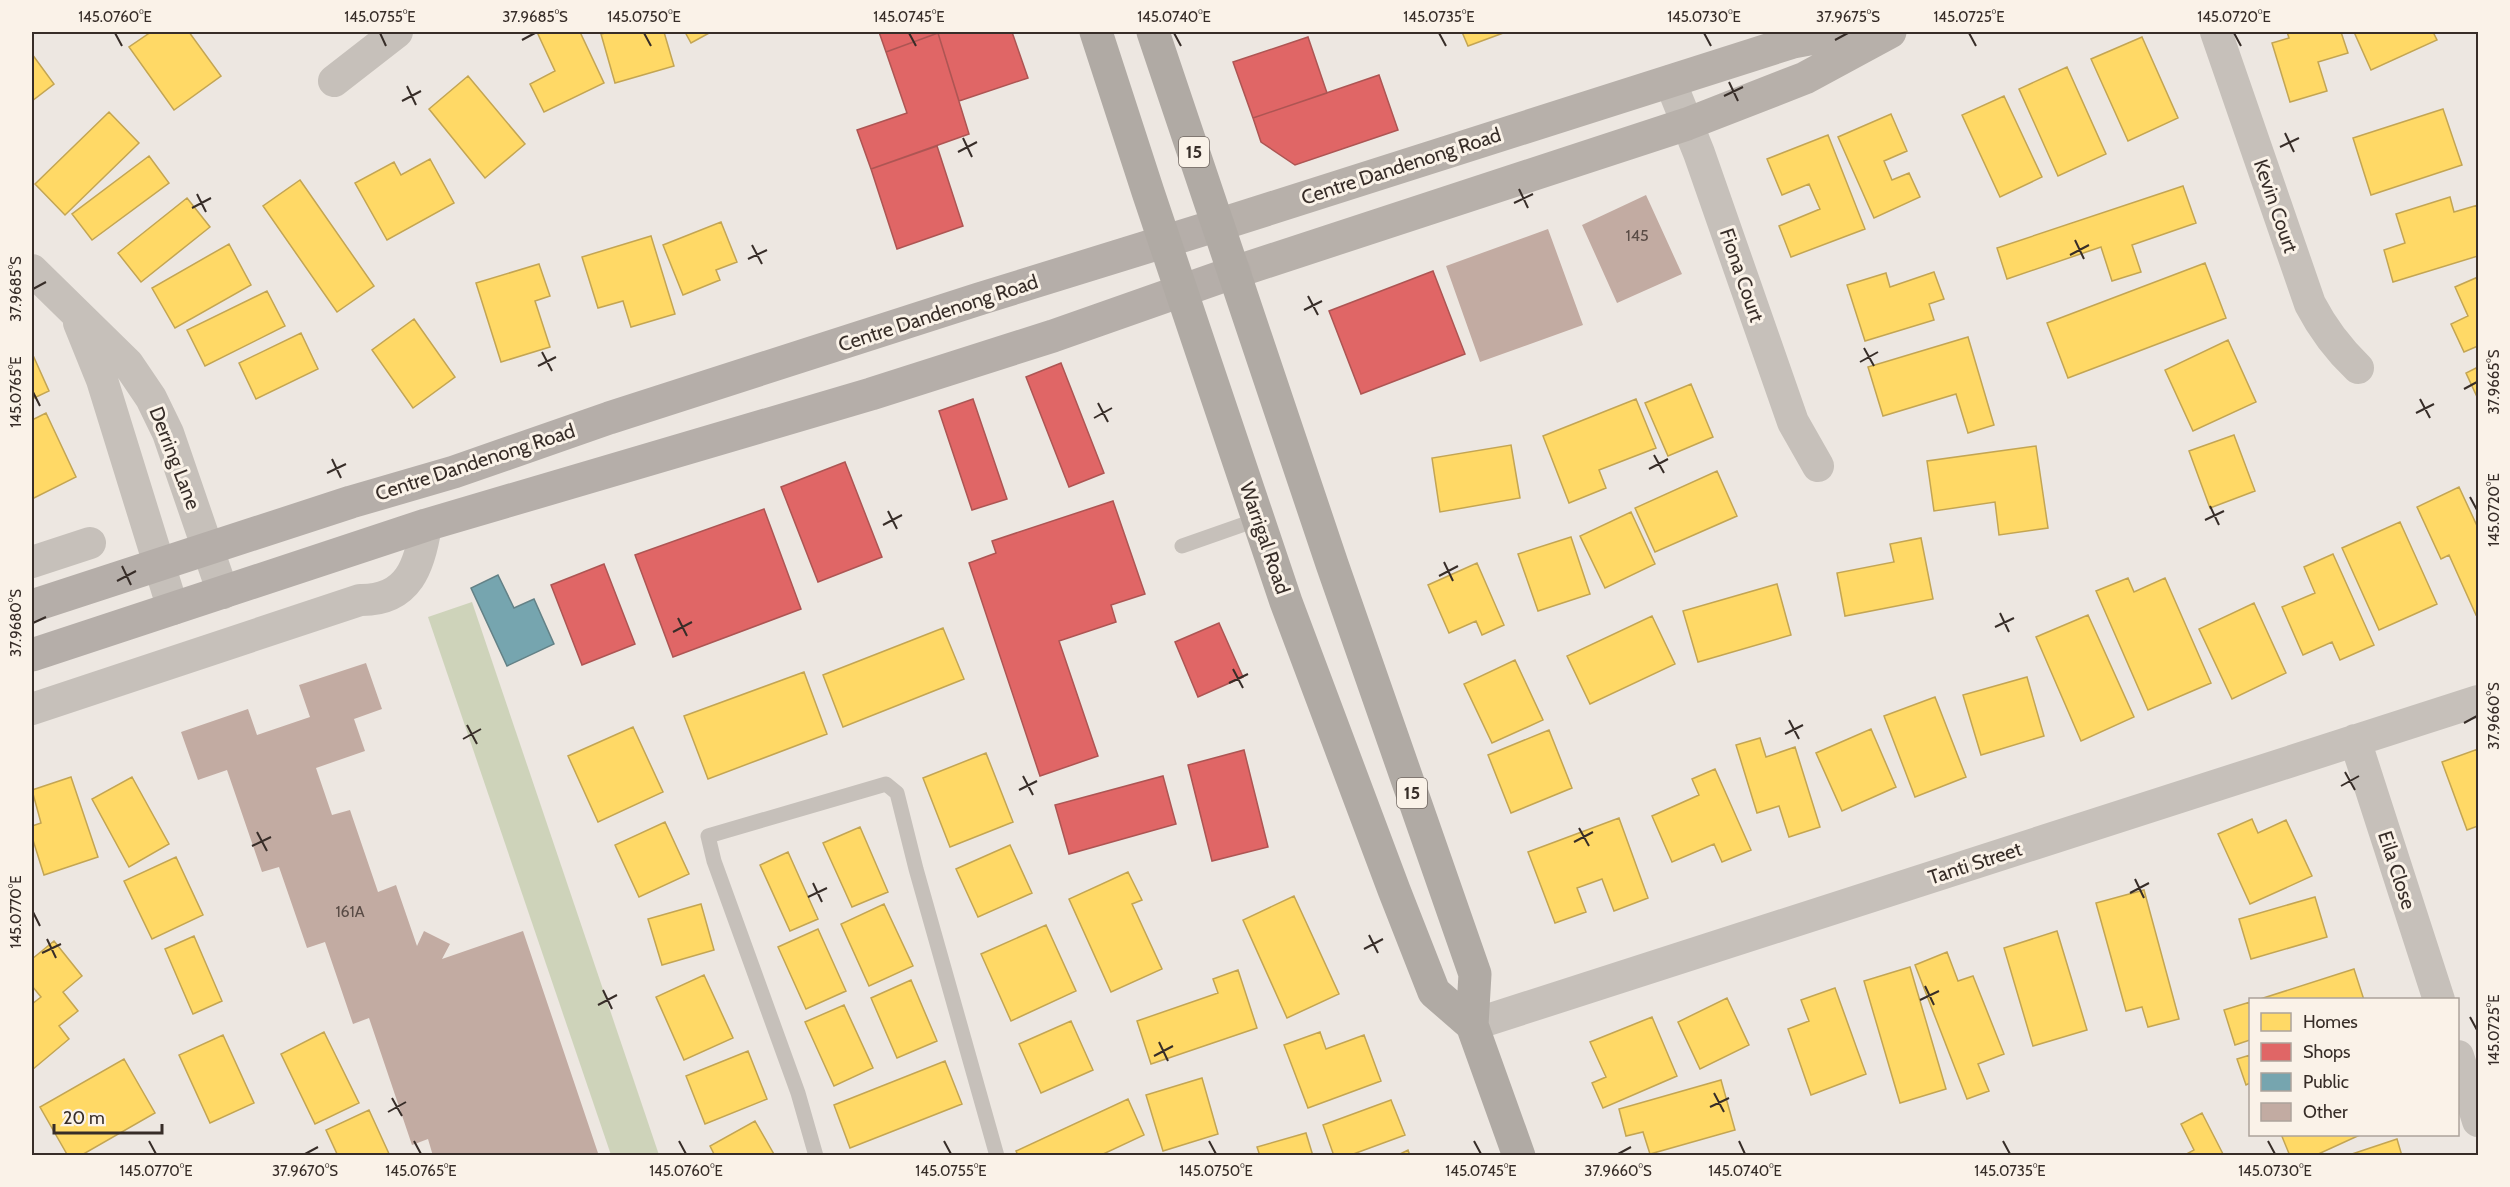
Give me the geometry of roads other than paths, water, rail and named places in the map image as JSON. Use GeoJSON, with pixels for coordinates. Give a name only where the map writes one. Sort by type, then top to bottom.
{"type":"FeatureCollection","features":[{"type":"Feature","properties":{"kind":"highway","name":"Warrigal Road"},"geometry":{"type":"LineString","coordinates":[[1096,32],[1300,638],[1434,992],[1472,1025]]}},
{"type":"Feature","properties":{"kind":"highway","name":"Warrigal Road"},"geometry":{"type":"LineString","coordinates":[[1153,32],[1329,553],[1475,974],[1472,1025],[1519,1155]]}},
{"type":"Feature","properties":{"kind":"main road","name":"Centre Dandenong Road"},"geometry":{"type":"LineString","coordinates":[[32,606],[351,502],[512,453],[609,418],[1113,256],[1165,242],[1670,81],[1792,37],[1847,32]]}},
{"type":"Feature","properties":{"kind":"main road"},"geometry":{"type":"LineString","coordinates":[[32,655],[426,525],[871,394],[1053,336],[1235,272],[1688,124],[1805,78],[1890,32]]}},
{"type":"Feature","properties":{"kind":"street"},"geometry":{"type":"LineString","coordinates":[[334,81],[397,32]]}},
{"type":"Feature","properties":{"kind":"street","name":"Kevin Court"},"geometry":{"type":"LineString","coordinates":[[2216,32],[2310,304],[2322,329],[2358,368]]}},
{"type":"Feature","properties":{"kind":"street"},"geometry":{"type":"LineString","coordinates":[[1792,37],[1805,78]]}},
{"type":"Feature","properties":{"kind":"street","name":"Fiona Court"},"geometry":{"type":"LineString","coordinates":[[1670,81],[1688,124],[1793,422],[1818,466]]}},
{"type":"Feature","properties":{"kind":"street","name":"Derring Lane"},"geometry":{"type":"LineString","coordinates":[[32,270],[128,363],[151,398],[168,433],[224,592]]}},
{"type":"Feature","properties":{"kind":"street","name":"Derring Lane"},"geometry":{"type":"LineString","coordinates":[[75,313],[102,380],[172,609]]}},
{"type":"Feature","properties":{"kind":"street"},"geometry":{"type":"LineString","coordinates":[[32,709],[360,600],[384,598],[411,578],[422,556],[426,525]]}},
{"type":"Feature","properties":{"kind":"street"},"geometry":{"type":"LineString","coordinates":[[32,562],[90,543]]}},
{"type":"Feature","properties":{"kind":"street","name":"Tanti Street"},"geometry":{"type":"LineString","coordinates":[[1472,1025],[2478,700]]}},
{"type":"Feature","properties":{"kind":"street","name":"Eila Close"},"geometry":{"type":"LineString","coordinates":[[2355,740],[2439,998]]}},
{"type":"Feature","properties":{"kind":"street"},"geometry":{"type":"LineString","coordinates":[[2459,1062],[2478,1120]]}},
{"type":"Feature","properties":{"kind":"lane"},"geometry":{"type":"LineString","coordinates":[[1182,546],[1259,519]]}},
{"type":"Feature","properties":{"kind":"lane"},"geometry":{"type":"LineString","coordinates":[[816,1155],[798,1093],[714,861],[708,836],[886,784],[897,793],[916,869],[997,1155]]}}]}
